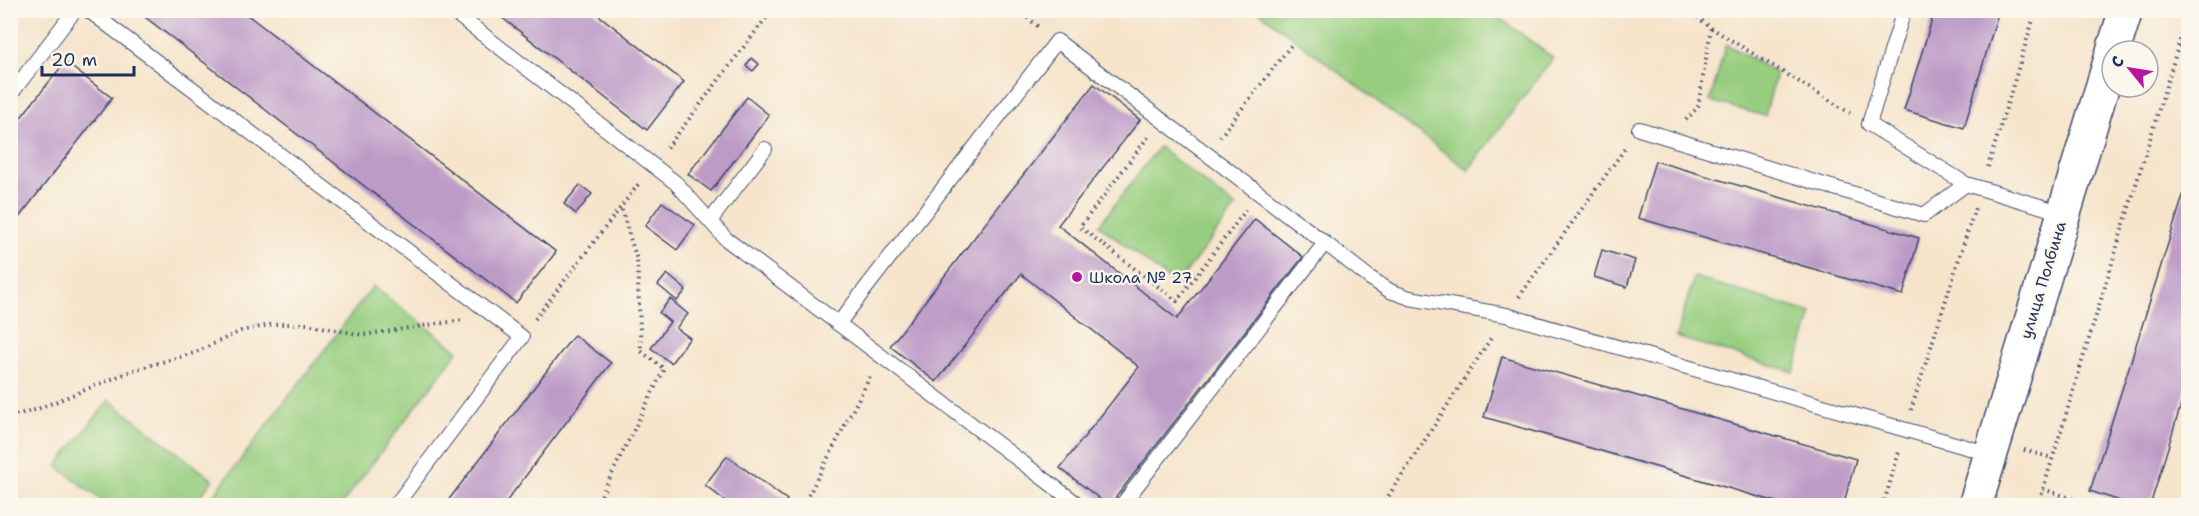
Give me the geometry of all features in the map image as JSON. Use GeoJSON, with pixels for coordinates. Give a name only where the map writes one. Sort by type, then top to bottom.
{"type":"FeatureCollection","features":[{"type":"Feature","properties":{"kind":"street","name":"улица Полбина"},"geometry":{"type":"LineString","coordinates":[[2117,39],[2126,10]]}},
{"type":"Feature","properties":{"kind":"street","name":"улица Полбина"},"geometry":{"type":"LineString","coordinates":[[1975,506],[2100,95]]}},
{"type":"Feature","properties":{"kind":"lane"},"geometry":{"type":"LineString","coordinates":[[10,94],[75,10]]}},
{"type":"Feature","properties":{"kind":"lane"},"geometry":{"type":"LineString","coordinates":[[88,10],[522,337],[395,506]]}},
{"type":"Feature","properties":{"kind":"lane"},"geometry":{"type":"LineString","coordinates":[[451,10],[676,183],[726,239],[1080,506]]}},
{"type":"Feature","properties":{"kind":"lane"},"geometry":{"type":"LineString","coordinates":[[1905,10],[1869,124],[1966,184],[2063,213]]}},
{"type":"Feature","properties":{"kind":"lane"},"geometry":{"type":"LineString","coordinates":[[838,324],[1057,41],[1390,291],[1410,298],[1506,315],[1990,454]]}},
{"type":"Feature","properties":{"kind":"lane"},"geometry":{"type":"LineString","coordinates":[[1639,129],[1924,215],[1966,184]]}},
{"type":"Feature","properties":{"kind":"lane"},"geometry":{"type":"LineString","coordinates":[[711,221],[765,149]]}},
{"type":"Feature","properties":{"kind":"lane"},"geometry":{"type":"LineString","coordinates":[[1121,506],[1325,243]]}},
{"type":"Feature","properties":{"kind":"path"},"geometry":{"type":"LineString","coordinates":[[1689,10],[1712,28],[1869,124]]}},
{"type":"Feature","properties":{"kind":"path"},"geometry":{"type":"LineString","coordinates":[[1883,506],[2036,10]]}},
{"type":"Feature","properties":{"kind":"path"},"geometry":{"type":"LineString","coordinates":[[2038,506],[2188,14]]}},
{"type":"Feature","properties":{"kind":"path"},"geometry":{"type":"LineString","coordinates":[[1695,109],[1698,107],[1712,28]]}},
{"type":"Feature","properties":{"kind":"path"},"geometry":{"type":"LineString","coordinates":[[1206,154],[1292,44]]}},
{"type":"Feature","properties":{"kind":"path"},"geometry":{"type":"LineString","coordinates":[[1161,119],[1080,227],[1089,234],[1177,301],[1258,193]]}},
{"type":"Feature","properties":{"kind":"path"},"geometry":{"type":"LineString","coordinates":[[596,506],[664,369],[641,351],[637,260],[621,207]]}},
{"type":"Feature","properties":{"kind":"path"},"geometry":{"type":"LineString","coordinates":[[10,416],[35,410],[134,370],[194,353],[241,331],[274,324],[306,324],[363,335],[494,316]]}},
{"type":"Feature","properties":{"kind":"path"},"geometry":{"type":"LineString","coordinates":[[802,506],[881,356]]}},
{"type":"Feature","properties":{"kind":"path"},"geometry":{"type":"LineString","coordinates":[[2043,489],[2095,506]]}},
{"type":"Feature","properties":{"kind":"green space"},"geometry":{"type":"Polygon","coordinates":[[[1258,11],[1491,11],[1553,58],[1468,170],[1258,11]]]}},
{"type":"Feature","properties":{"kind":"green space"},"geometry":{"type":"Polygon","coordinates":[[[1726,44],[1776,73],[1765,116],[1710,101],[1726,44]]]}},
{"type":"Feature","properties":{"kind":"green space"},"geometry":{"type":"Polygon","coordinates":[[[1159,147],[1236,207],[1176,285],[1099,225],[1159,147]]]}},
{"type":"Feature","properties":{"kind":"green space"},"geometry":{"type":"Polygon","coordinates":[[[1694,277],[1812,313],[1794,372],[1676,337],[1694,277]]]}},
{"type":"Feature","properties":{"kind":"green space"},"geometry":{"type":"Polygon","coordinates":[[[373,286],[458,351],[341,505],[206,505],[373,286]]]}},
{"type":"Feature","properties":{"kind":"green space"},"geometry":{"type":"Polygon","coordinates":[[[109,400],[213,480],[193,505],[108,505],[57,466],[109,400]]]}},
{"type":"Feature","properties":{"kind":"building"},"geometry":{"type":"Polygon","coordinates":[[[136,10],[241,10],[556,252],[516,303],[136,10]]]}},
{"type":"Feature","properties":{"kind":"building"},"geometry":{"type":"Polygon","coordinates":[[[492,10],[592,10],[684,82],[647,130],[492,10]]]}},
{"type":"Feature","properties":{"kind":"building"},"geometry":{"type":"Polygon","coordinates":[[[1935,10],[1999,10],[1964,128],[1904,110],[1935,10]]]}},
{"type":"Feature","properties":{"kind":"building"},"geometry":{"type":"Polygon","coordinates":[[[751,58],[759,64],[753,71],[746,66],[751,58]]]}},
{"type":"Feature","properties":{"kind":"building"},"geometry":{"type":"Polygon","coordinates":[[[65,62],[112,98],[10,229],[10,131],[65,62]]]}},
{"type":"Feature","properties":{"kind":"building"},"geometry":{"type":"Polygon","coordinates":[[[1094,84],[1140,120],[1058,225],[1177,319],[1255,219],[1303,257],[1109,506],[1060,468],[1139,367],[1021,274],[936,382],[890,346],[1094,84]]]}},
{"type":"Feature","properties":{"kind":"building"},"geometry":{"type":"Polygon","coordinates":[[[747,97],[769,115],[711,191],[688,174],[747,97]]]}},
{"type":"Feature","properties":{"kind":"building"},"geometry":{"type":"Polygon","coordinates":[[[1655,161],[1919,238],[1903,295],[1638,218],[1655,161]]]}},
{"type":"Feature","properties":{"kind":"building"},"geometry":{"type":"Polygon","coordinates":[[[2188,180],[2188,382],[2150,506],[2135,506],[2090,491],[2188,180]]]}},
{"type":"Feature","properties":{"kind":"building"},"geometry":{"type":"Polygon","coordinates":[[[580,185],[592,194],[576,214],[564,204],[580,185]]]}},
{"type":"Feature","properties":{"kind":"building"},"geometry":{"type":"Polygon","coordinates":[[[662,202],[695,225],[677,250],[645,226],[662,202]]]}},
{"type":"Feature","properties":{"kind":"building"},"geometry":{"type":"Polygon","coordinates":[[[1602,250],[1635,260],[1627,287],[1594,277],[1602,250]]]}},
{"type":"Feature","properties":{"kind":"building"},"geometry":{"type":"Polygon","coordinates":[[[667,274],[686,290],[677,301],[658,285],[667,274]]]}},
{"type":"Feature","properties":{"kind":"building"},"geometry":{"type":"Polygon","coordinates":[[[670,299],[688,314],[676,328],[690,338],[671,363],[651,348],[670,322],[659,313],[670,299]]]}},
{"type":"Feature","properties":{"kind":"building"},"geometry":{"type":"Polygon","coordinates":[[[574,335],[611,363],[503,506],[444,506],[574,335]]]}},
{"type":"Feature","properties":{"kind":"building"},"geometry":{"type":"Polygon","coordinates":[[[1502,357],[1856,459],[1843,506],[1790,506],[1484,417],[1502,357]]]}},
{"type":"Feature","properties":{"kind":"building"},"geometry":{"type":"Polygon","coordinates":[[[727,456],[787,500],[784,506],[732,506],[705,485],[727,456]]]}},
{"type":"Feature","properties":{"kind":"place","name":"Школа № 27"},"geometry":{"type":"Point","coordinates":[1077,277]}}]}
